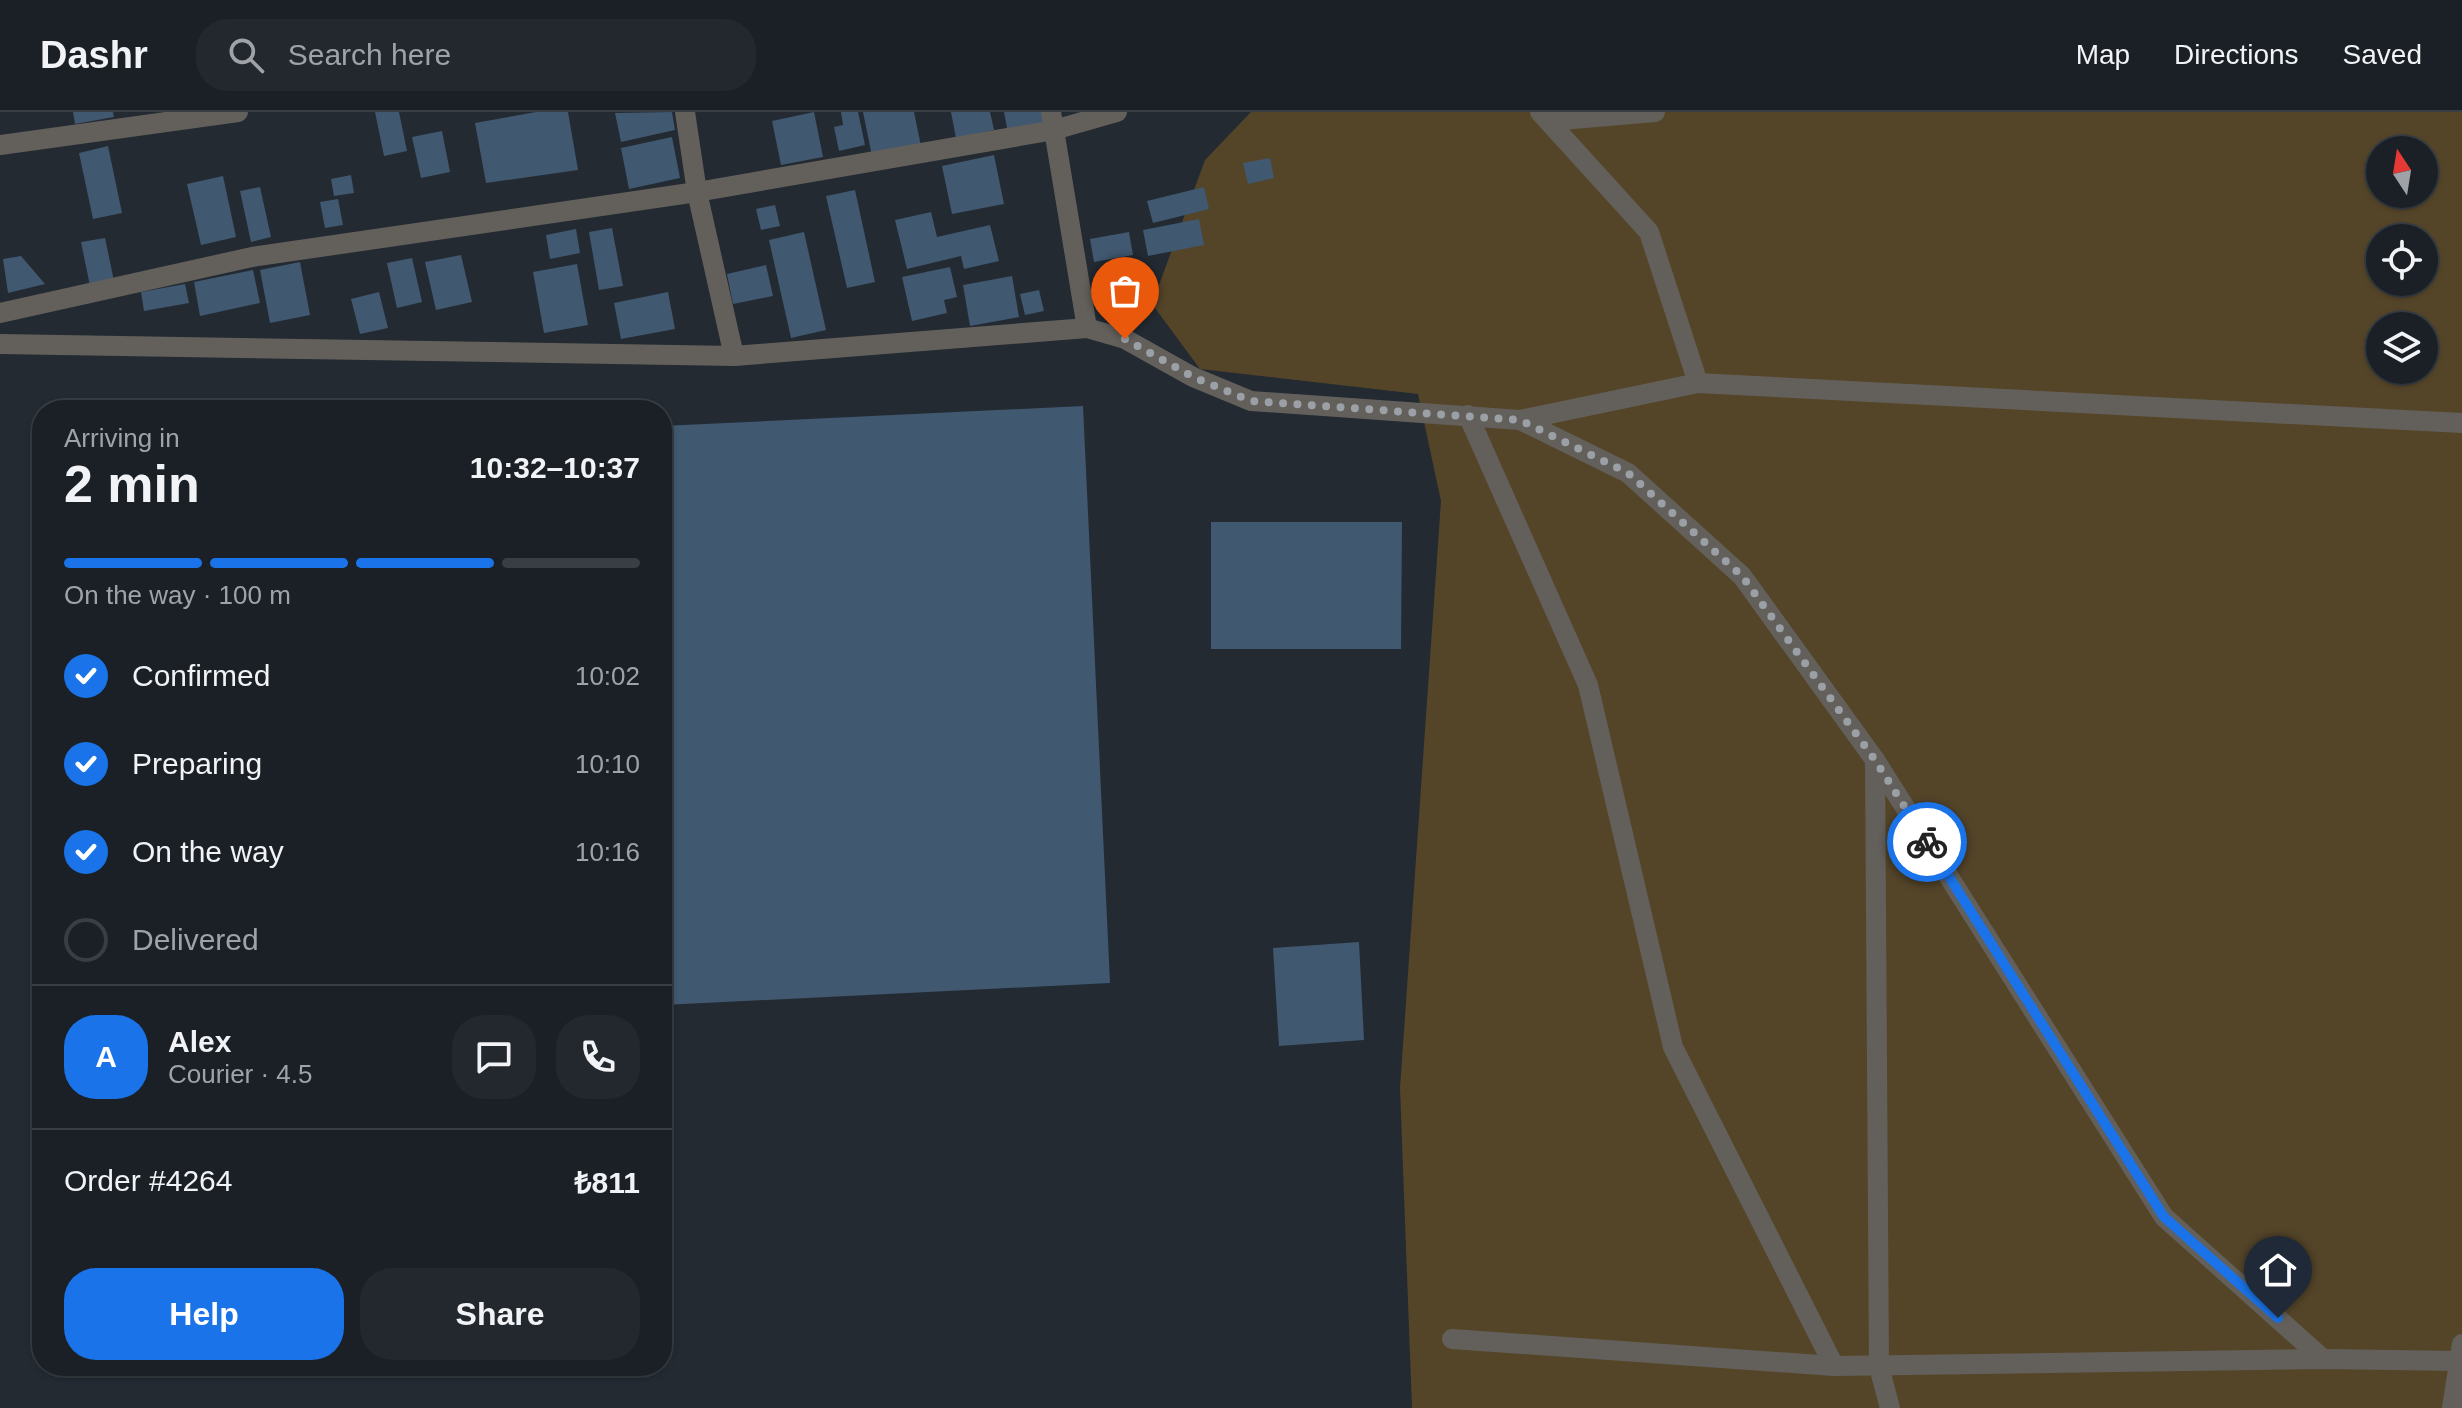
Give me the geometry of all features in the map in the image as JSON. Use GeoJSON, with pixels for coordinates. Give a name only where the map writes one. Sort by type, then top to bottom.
{"type":"FeatureCollection","features":[{"type":"Feature","properties":{"kind":"street"},"geometry":{"type":"LineString","coordinates":[[0,145],[238,112]]}},
{"type":"Feature","properties":{"kind":"street"},"geometry":{"type":"LineString","coordinates":[[685,112],[697,192],[734,356]]}},
{"type":"Feature","properties":{"kind":"street"},"geometry":{"type":"LineString","coordinates":[[0,313],[252,257],[697,192],[1053,121],[1117,112]]}},
{"type":"Feature","properties":{"kind":"street"},"geometry":{"type":"LineString","coordinates":[[1545,116],[1655,112]]}},
{"type":"Feature","properties":{"kind":"street"},"geometry":{"type":"LineString","coordinates":[[1545,116],[1649,232],[1698,383]]}},
{"type":"Feature","properties":{"kind":"street"},"geometry":{"type":"LineString","coordinates":[[1053,121],[1087,328]]}},
{"type":"Feature","properties":{"kind":"street"},"geometry":{"type":"LineString","coordinates":[[0,344],[734,356],[1087,328],[1125,339],[1193,377],[1251,401],[1520,420],[1698,383],[2462,423]]}},
{"type":"Feature","properties":{"kind":"street"},"geometry":{"type":"LineString","coordinates":[[1468,415],[1588,685],[1673,1047],[1834,1366]]}},
{"type":"Feature","properties":{"kind":"street"},"geometry":{"type":"LineString","coordinates":[[1520,420],[1628,473],[1742,576],[1875,760],[2164,1217],[2323,1359]]}},
{"type":"Feature","properties":{"kind":"street"},"geometry":{"type":"LineString","coordinates":[[1875,760],[1879,1367],[1890,1408]]}},
{"type":"Feature","properties":{"kind":"street"},"geometry":{"type":"LineString","coordinates":[[1452,1339],[1879,1367],[2323,1359],[2461,1352],[2452,1408]]}},
{"type":"Feature","properties":{"kind":"shaded area"},"geometry":{"type":"Polygon","coordinates":[[[1251,112],[2462,112],[2462,1408],[1412,1408],[1400,1088],[1441,501],[1418,394],[1200,369],[1152,304],[1205,160],[1251,112]]]}},
{"type":"Feature","properties":{"kind":"building"},"geometry":{"type":"Polygon","coordinates":[[[73,112],[113,112],[114,117],[75,124],[73,112]]]}},
{"type":"Feature","properties":{"kind":"building"},"geometry":{"type":"Polygon","coordinates":[[[375,112],[399,112],[407,151],[384,156],[375,112]]]}},
{"type":"Feature","properties":{"kind":"building"},"geometry":{"type":"Polygon","coordinates":[[[536,112],[568,112],[578,170],[486,183],[475,123],[536,112]]]}},
{"type":"Feature","properties":{"kind":"building"},"geometry":{"type":"Polygon","coordinates":[[[672,112],[675,130],[621,142],[615,113],[672,112]]]}},
{"type":"Feature","properties":{"kind":"building"},"geometry":{"type":"Polygon","coordinates":[[[814,112],[823,157],[781,165],[772,121],[814,112]]]}},
{"type":"Feature","properties":{"kind":"building"},"geometry":{"type":"Polygon","coordinates":[[[841,112],[858,112],[865,145],[839,151],[834,127],[843,125],[841,112]]]}},
{"type":"Feature","properties":{"kind":"building"},"geometry":{"type":"Polygon","coordinates":[[[863,112],[914,112],[921,146],[872,156],[863,112]]]}},
{"type":"Feature","properties":{"kind":"building"},"geometry":{"type":"Polygon","coordinates":[[[951,112],[990,112],[994,130],[956,138],[951,112]]]}},
{"type":"Feature","properties":{"kind":"building"},"geometry":{"type":"Polygon","coordinates":[[[1004,112],[1042,112],[1045,126],[1008,133],[1004,112]]]}},
{"type":"Feature","properties":{"kind":"building"},"geometry":{"type":"Polygon","coordinates":[[[442,131],[450,172],[421,178],[412,137],[442,131]]]}},
{"type":"Feature","properties":{"kind":"building"},"geometry":{"type":"Polygon","coordinates":[[[672,137],[680,178],[629,189],[621,148],[672,137]]]}},
{"type":"Feature","properties":{"kind":"building"},"geometry":{"type":"Polygon","coordinates":[[[108,146],[122,213],[93,219],[79,153],[108,146]]]}},
{"type":"Feature","properties":{"kind":"building"},"geometry":{"type":"Polygon","coordinates":[[[994,155],[1004,204],[952,214],[942,166],[994,155]]]}},
{"type":"Feature","properties":{"kind":"building"},"geometry":{"type":"Polygon","coordinates":[[[1270,158],[1274,178],[1248,184],[1243,163],[1270,158]]]}},
{"type":"Feature","properties":{"kind":"building"},"geometry":{"type":"Polygon","coordinates":[[[351,175],[354,193],[334,196],[331,179],[351,175]]]}},
{"type":"Feature","properties":{"kind":"building"},"geometry":{"type":"Polygon","coordinates":[[[223,176],[236,237],[201,245],[187,184],[223,176]]]}},
{"type":"Feature","properties":{"kind":"building"},"geometry":{"type":"Polygon","coordinates":[[[260,187],[271,237],[251,242],[240,191],[260,187]]]}},
{"type":"Feature","properties":{"kind":"building"},"geometry":{"type":"Polygon","coordinates":[[[1204,187],[1209,209],[1153,223],[1147,201],[1204,187]]]}},
{"type":"Feature","properties":{"kind":"building"},"geometry":{"type":"Polygon","coordinates":[[[855,190],[875,282],[847,288],[826,196],[855,190]]]}},
{"type":"Feature","properties":{"kind":"building"},"geometry":{"type":"Polygon","coordinates":[[[338,199],[343,225],[325,228],[320,202],[338,199]]]}},
{"type":"Feature","properties":{"kind":"building"},"geometry":{"type":"Polygon","coordinates":[[[775,205],[780,226],[761,230],[756,209],[775,205]]]}},
{"type":"Feature","properties":{"kind":"building"},"geometry":{"type":"Polygon","coordinates":[[[931,212],[937,237],[990,225],[999,261],[964,269],[961,256],[907,269],[895,220],[931,212]]]}},
{"type":"Feature","properties":{"kind":"building"},"geometry":{"type":"Polygon","coordinates":[[[1199,219],[1204,245],[1148,256],[1143,230],[1199,219]]]}},
{"type":"Feature","properties":{"kind":"building"},"geometry":{"type":"Polygon","coordinates":[[[612,228],[623,286],[599,290],[589,232],[612,228]]]}},
{"type":"Feature","properties":{"kind":"building"},"geometry":{"type":"Polygon","coordinates":[[[576,229],[580,253],[550,259],[546,235],[576,229]]]}},
{"type":"Feature","properties":{"kind":"building"},"geometry":{"type":"Polygon","coordinates":[[[804,232],[826,330],[791,338],[769,240],[804,232]]]}},
{"type":"Feature","properties":{"kind":"building"},"geometry":{"type":"Polygon","coordinates":[[[1129,232],[1133,255],[1094,262],[1090,239],[1129,232]]]}},
{"type":"Feature","properties":{"kind":"building"},"geometry":{"type":"Polygon","coordinates":[[[105,238],[114,281],[90,286],[81,242],[105,238]]]}},
{"type":"Feature","properties":{"kind":"building"},"geometry":{"type":"Polygon","coordinates":[[[461,255],[472,302],[436,310],[425,262],[461,255]]]}},
{"type":"Feature","properties":{"kind":"building"},"geometry":{"type":"Polygon","coordinates":[[[21,256],[45,284],[8,293],[3,259],[21,256]]]}},
{"type":"Feature","properties":{"kind":"building"},"geometry":{"type":"Polygon","coordinates":[[[412,258],[422,302],[397,308],[387,263],[412,258]]]}},
{"type":"Feature","properties":{"kind":"building"},"geometry":{"type":"Polygon","coordinates":[[[300,262],[310,315],[270,323],[260,270],[300,262]]]}},
{"type":"Feature","properties":{"kind":"building"},"geometry":{"type":"Polygon","coordinates":[[[577,264],[588,325],[544,333],[533,272],[577,264]]]}},
{"type":"Feature","properties":{"kind":"building"},"geometry":{"type":"Polygon","coordinates":[[[766,265],[773,296],[733,304],[727,274],[766,265]]]}},
{"type":"Feature","properties":{"kind":"building"},"geometry":{"type":"Polygon","coordinates":[[[950,267],[957,297],[944,300],[947,313],[912,321],[902,277],[950,267]]]}},
{"type":"Feature","properties":{"kind":"building"},"geometry":{"type":"Polygon","coordinates":[[[253,270],[260,303],[200,316],[194,282],[253,270]]]}},
{"type":"Feature","properties":{"kind":"building"},"geometry":{"type":"Polygon","coordinates":[[[1012,276],[1019,317],[970,326],[963,285],[1012,276]]]}},
{"type":"Feature","properties":{"kind":"building"},"geometry":{"type":"Polygon","coordinates":[[[185,284],[189,303],[144,311],[141,292],[185,284]]]}},
{"type":"Feature","properties":{"kind":"building"},"geometry":{"type":"Polygon","coordinates":[[[1039,290],[1044,311],[1025,315],[1020,294],[1039,290]]]}},
{"type":"Feature","properties":{"kind":"building"},"geometry":{"type":"Polygon","coordinates":[[[379,292],[388,328],[360,334],[351,299],[379,292]]]}},
{"type":"Feature","properties":{"kind":"building"},"geometry":{"type":"Polygon","coordinates":[[[668,292],[675,329],[621,339],[614,303],[668,292]]]}},
{"type":"Feature","properties":{"kind":"building"},"geometry":{"type":"Polygon","coordinates":[[[1083,406],[1110,983],[672,1005],[672,426],[1083,406]]]}},
{"type":"Feature","properties":{"kind":"building"},"geometry":{"type":"Polygon","coordinates":[[[1211,522],[1402,522],[1401,649],[1211,649],[1211,522]]]}},
{"type":"Feature","properties":{"kind":"building"},"geometry":{"type":"Polygon","coordinates":[[[1359,942],[1364,1040],[1279,1046],[1273,948],[1359,942]]]}},
{"type":"Feature","properties":{"kind":"way so far"},"geometry":{"type":"LineString","coordinates":[[1125,339],[1193,377],[1251,401],[1520,420],[1628,473],[1742,576],[1875,760],[1927,842]]}},
{"type":"Feature","properties":{"kind":"route"},"geometry":{"type":"LineString","coordinates":[[1927,842],[2164,1217],[2278,1318]]}}]}
